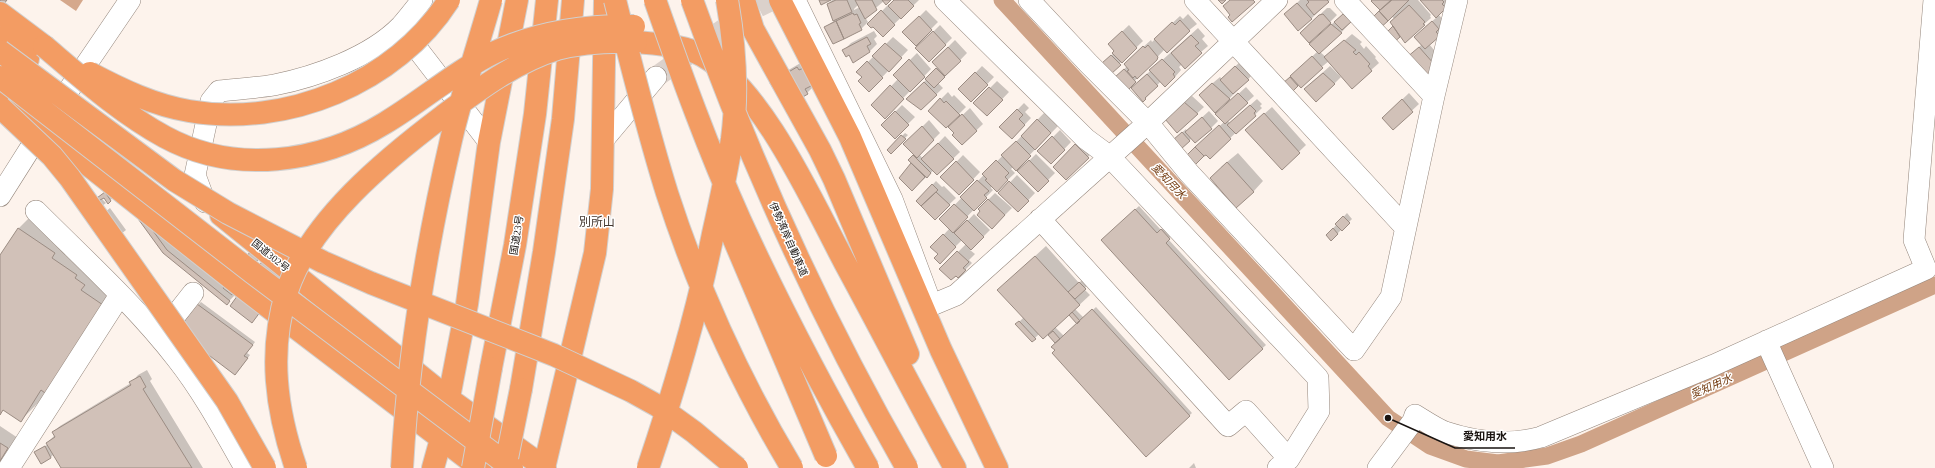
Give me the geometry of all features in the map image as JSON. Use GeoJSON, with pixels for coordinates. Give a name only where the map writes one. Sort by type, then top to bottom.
{"type":"FeatureCollection","features":[{"type":"Feature","properties":{"kind":"highway"},"geometry":{"type":"LineString","coordinates":[[44,46],[113,85],[137,96],[163,105],[190,111],[219,114],[273,111],[301,105],[327,97],[356,84],[383,67],[426,31],[449,0]]}},
{"type":"Feature","properties":{"kind":"highway"},"geometry":{"type":"LineString","coordinates":[[402,468],[406,400],[425,268],[451,139],[491,0]]}},
{"type":"Feature","properties":{"kind":"highway"},"geometry":{"type":"LineString","coordinates":[[433,468],[441,439],[468,296],[489,142],[517,0]]}},
{"type":"Feature","properties":{"kind":"highway","name":"国道23号"},"geometry":{"type":"LineString","coordinates":[[473,468],[515,245],[535,114],[547,0]]}},
{"type":"Feature","properties":{"kind":"highway"},"geometry":{"type":"LineString","coordinates":[[505,468],[521,389],[544,252],[563,118],[573,0]]}},
{"type":"Feature","properties":{"kind":"highway"},"geometry":{"type":"LineString","coordinates":[[544,468],[595,254],[602,189],[606,0]]}},
{"type":"Feature","properties":{"kind":"highway"},"geometry":{"type":"LineString","coordinates":[[614,0],[653,146],[668,194],[694,266],[722,336],[745,386],[792,468]]}},
{"type":"Feature","properties":{"kind":"highway"},"geometry":{"type":"LineString","coordinates":[[653,0],[674,88],[699,155],[765,316],[831,468]]}},
{"type":"Feature","properties":{"kind":"highway"},"geometry":{"type":"LineString","coordinates":[[653,0],[740,219],[814,371],[868,468]]}},
{"type":"Feature","properties":{"kind":"highway","name":"伊勢湾岸自動車道"},"geometry":{"type":"LineString","coordinates":[[692,0],[719,75],[766,188],[813,291],[864,393],[907,468]]}},
{"type":"Feature","properties":{"kind":"highway"},"geometry":{"type":"LineString","coordinates":[[654,468],[708,261],[732,138],[735,96],[734,59],[727,0]]}},
{"type":"Feature","properties":{"kind":"highway"},"geometry":{"type":"LineString","coordinates":[[744,0],[753,29],[820,150],[834,179],[912,363],[964,468]]}},
{"type":"Feature","properties":{"kind":"highway"},"geometry":{"type":"LineString","coordinates":[[780,0],[850,137],[941,350],[998,468]]}},
{"type":"Feature","properties":{"kind":"highway"},"geometry":{"type":"LineString","coordinates":[[0,13],[44,46],[117,106],[167,138],[212,155],[260,160],[310,155],[358,138],[384,124],[473,64],[513,44],[559,31],[608,26],[635,34]]}},
{"type":"Feature","properties":{"kind":"highway"},"geometry":{"type":"LineString","coordinates":[[296,468],[280,416],[276,390],[277,337],[287,290],[310,246],[333,216],[356,190],[407,144],[464,100],[514,68],[557,50],[583,44],[609,41],[635,34],[662,34],[684,43],[726,73],[745,93],[777,139],[800,178],[955,468]]}},
{"type":"Feature","properties":{"kind":"highway","name":"国道302号"},"geometry":{"type":"LineString","coordinates":[[0,38],[68,91],[448,399],[544,468]]}},
{"type":"Feature","properties":{"kind":"highway"},"geometry":{"type":"LineString","coordinates":[[0,51],[174,180],[228,213],[330,265],[554,355],[631,391],[670,415],[722,454],[737,468]]}},
{"type":"Feature","properties":{"kind":"highway"},"geometry":{"type":"LineString","coordinates":[[0,77],[253,273],[512,468]]}},
{"type":"Feature","properties":{"kind":"highway"},"geometry":{"type":"LineString","coordinates":[[0,95],[241,286],[480,468]]}},
{"type":"Feature","properties":{"kind":"highway"},"geometry":{"type":"LineString","coordinates":[[0,108],[47,151],[70,178],[157,298],[227,401],[264,468]]}},
{"type":"Feature","properties":{"kind":"highway"},"geometry":{"type":"LineString","coordinates":[[648,468],[671,400]]}},
{"type":"Feature","properties":{"kind":"street"},"geometry":{"type":"LineString","coordinates":[[0,196],[43,128],[130,0]]}},
{"type":"Feature","properties":{"kind":"street"},"geometry":{"type":"LineString","coordinates":[[205,202],[195,175],[211,101],[219,91],[274,85],[307,77],[343,63],[375,46],[400,27],[422,0]]}},
{"type":"Feature","properties":{"kind":"street"},"geometry":{"type":"LineString","coordinates":[[795,0],[892,199],[932,306],[970,392],[1008,468]]}},
{"type":"Feature","properties":{"kind":"street"},"geometry":{"type":"LineString","coordinates":[[945,0],[1086,139],[1109,156],[1318,378],[1319,411],[1284,464],[1246,411],[1228,426],[1040,219]]}},
{"type":"Feature","properties":{"kind":"street"},"geometry":{"type":"LineString","coordinates":[[1029,0],[1144,126],[1354,350],[1391,297],[1404,227],[1457,0]]}},
{"type":"Feature","properties":{"kind":"street"},"geometry":{"type":"LineString","coordinates":[[1194,0],[1404,227]]}},
{"type":"Feature","properties":{"kind":"street"},"geometry":{"type":"LineString","coordinates":[[932,306],[956,295],[1144,126],[1277,0]]}},
{"type":"Feature","properties":{"kind":"street"},"geometry":{"type":"LineString","coordinates":[[1344,0],[1434,96]]}},
{"type":"Feature","properties":{"kind":"street"},"geometry":{"type":"LineString","coordinates":[[1378,468],[1413,421],[1415,415],[1444,432],[1475,439],[1524,442],[1556,432],[1707,368],[1926,269],[1914,240],[1934,0]]}},
{"type":"Feature","properties":{"kind":"street"},"geometry":{"type":"LineString","coordinates":[[400,27],[489,142]]}},
{"type":"Feature","properties":{"kind":"street"},"geometry":{"type":"LineString","coordinates":[[604,139],[656,77]]}},
{"type":"Feature","properties":{"kind":"street"},"geometry":{"type":"LineString","coordinates":[[36,211],[159,336],[179,361],[216,418],[244,468]]}},
{"type":"Feature","properties":{"kind":"street"},"geometry":{"type":"LineString","coordinates":[[159,336],[193,293]]}},
{"type":"Feature","properties":{"kind":"street"},"geometry":{"type":"LineString","coordinates":[[17,464],[120,295]]}},
{"type":"Feature","properties":{"kind":"street"},"geometry":{"type":"LineString","coordinates":[[1766,341],[1781,371],[1823,468]]}},
{"type":"Feature","properties":{"kind":"shaded area"},"geometry":{"type":"Polygon","coordinates":[[[60,0],[83,0],[76,11],[60,0]]]}},
{"type":"Feature","properties":{"kind":"building"},"geometry":{"type":"Polygon","coordinates":[[[0,0],[7,0],[0,9],[0,0]]]}},
{"type":"Feature","properties":{"kind":"building"},"geometry":{"type":"Polygon","coordinates":[[[819,0],[831,0],[821,5],[819,0]]]}},
{"type":"Feature","properties":{"kind":"building"},"geometry":{"type":"Polygon","coordinates":[[[836,0],[847,0],[852,12],[833,21],[827,4],[836,0]]]}},
{"type":"Feature","properties":{"kind":"building"},"geometry":{"type":"Polygon","coordinates":[[[855,0],[872,0],[877,10],[865,19],[855,0]]]}},
{"type":"Feature","properties":{"kind":"building"},"geometry":{"type":"Polygon","coordinates":[[[882,0],[891,0],[886,5],[882,0]]]}},
{"type":"Feature","properties":{"kind":"building"},"geometry":{"type":"Polygon","coordinates":[[[894,0],[908,0],[914,6],[901,19],[888,6],[894,0]]]}},
{"type":"Feature","properties":{"kind":"building"},"geometry":{"type":"Polygon","coordinates":[[[1218,0],[1226,0],[1222,4],[1218,0]]]}},
{"type":"Feature","properties":{"kind":"building"},"geometry":{"type":"Polygon","coordinates":[[[1230,0],[1253,0],[1255,2],[1232,22],[1228,17],[1230,15],[1223,6],[1230,0]]]}},
{"type":"Feature","properties":{"kind":"building"},"geometry":{"type":"Polygon","coordinates":[[[1307,0],[1327,0],[1329,2],[1314,15],[1306,5],[1309,2],[1307,0]]]}},
{"type":"Feature","properties":{"kind":"building"},"geometry":{"type":"Polygon","coordinates":[[[1391,0],[1380,10],[1371,1],[1391,0]]]}},
{"type":"Feature","properties":{"kind":"building"},"geometry":{"type":"Polygon","coordinates":[[[1392,0],[1409,0],[1388,21],[1379,11],[1392,0]]]}},
{"type":"Feature","properties":{"kind":"building"},"geometry":{"type":"Polygon","coordinates":[[[1420,0],[1442,0],[1444,2],[1442,4],[1446,8],[1436,18],[1420,0]]]}},
{"type":"Feature","properties":{"kind":"building"},"geometry":{"type":"Polygon","coordinates":[[[1297,3],[1312,19],[1298,31],[1284,14],[1297,3]]]}},
{"type":"Feature","properties":{"kind":"building"},"geometry":{"type":"Polygon","coordinates":[[[1409,5],[1425,22],[1423,24],[1425,25],[1405,43],[1390,22],[1409,5]]]}},
{"type":"Feature","properties":{"kind":"building"},"geometry":{"type":"Polygon","coordinates":[[[881,10],[895,25],[883,37],[873,27],[871,28],[867,24],[881,10]]]}},
{"type":"Feature","properties":{"kind":"building"},"geometry":{"type":"Polygon","coordinates":[[[1379,11],[1388,21],[1379,29],[1370,20],[1379,11]]]}},
{"type":"Feature","properties":{"kind":"building"},"geometry":{"type":"Polygon","coordinates":[[[853,13],[854,15],[857,14],[862,30],[844,39],[836,21],[853,13]]]}},
{"type":"Feature","properties":{"kind":"building"},"geometry":{"type":"Polygon","coordinates":[[[1323,14],[1331,23],[1309,43],[1300,33],[1319,15],[1323,14]]]}},
{"type":"Feature","properties":{"kind":"building"},"geometry":{"type":"Polygon","coordinates":[[[1343,14],[1351,22],[1342,30],[1334,22],[1343,14]]]}},
{"type":"Feature","properties":{"kind":"building"},"geometry":{"type":"Polygon","coordinates":[[[919,16],[932,30],[916,46],[902,32],[919,16]]]}},
{"type":"Feature","properties":{"kind":"building"},"geometry":{"type":"Polygon","coordinates":[[[1180,20],[1190,31],[1167,53],[1154,39],[1172,22],[1175,25],[1180,20]]]}},
{"type":"Feature","properties":{"kind":"building"},"geometry":{"type":"Polygon","coordinates":[[[836,21],[844,39],[833,44],[824,27],[836,21]]]}},
{"type":"Feature","properties":{"kind":"building"},"geometry":{"type":"Polygon","coordinates":[[[1432,21],[1439,29],[1436,32],[1440,36],[1425,49],[1414,37],[1432,21]]]}},
{"type":"Feature","properties":{"kind":"building"},"geometry":{"type":"Polygon","coordinates":[[[1331,24],[1342,33],[1319,54],[1309,44],[1331,24]]]}},
{"type":"Feature","properties":{"kind":"building"},"geometry":{"type":"Polygon","coordinates":[[[1393,26],[1400,37],[1392,44],[1384,35],[1393,26]]]}},
{"type":"Feature","properties":{"kind":"building"},"geometry":{"type":"Polygon","coordinates":[[[933,31],[946,45],[929,62],[915,48],[933,31]]]}},
{"type":"Feature","properties":{"kind":"building"},"geometry":{"type":"Polygon","coordinates":[[[1122,31],[1137,48],[1122,63],[1112,53],[1114,51],[1108,44],[1122,31]]]}},
{"type":"Feature","properties":{"kind":"building"},"geometry":{"type":"Polygon","coordinates":[[[1191,35],[1199,43],[1195,46],[1202,53],[1185,69],[1171,53],[1191,35]]]}},
{"type":"Feature","properties":{"kind":"building"},"geometry":{"type":"Polygon","coordinates":[[[867,37],[871,44],[867,46],[870,52],[853,63],[849,55],[846,57],[842,50],[867,37]]]}},
{"type":"Feature","properties":{"kind":"building"},"geometry":{"type":"Polygon","coordinates":[[[1344,40],[1356,50],[1353,52],[1356,55],[1359,52],[1370,64],[1368,66],[1372,71],[1352,89],[1324,57],[1344,40]]]}},
{"type":"Feature","properties":{"kind":"building"},"geometry":{"type":"Polygon","coordinates":[[[885,43],[902,58],[889,72],[872,56],[885,43]]]}},
{"type":"Feature","properties":{"kind":"building"},"geometry":{"type":"Polygon","coordinates":[[[1148,45],[1158,57],[1157,60],[1137,79],[1135,76],[1133,78],[1127,71],[1129,70],[1124,64],[1143,46],[1145,48],[1148,45]]]}},
{"type":"Feature","properties":{"kind":"building"},"geometry":{"type":"Polygon","coordinates":[[[948,47],[961,61],[945,76],[932,62],[948,47]]]}},
{"type":"Feature","properties":{"kind":"building"},"geometry":{"type":"Polygon","coordinates":[[[1419,47],[1434,64],[1433,69],[1424,77],[1406,58],[1419,47]]]}},
{"type":"Feature","properties":{"kind":"building"},"geometry":{"type":"Polygon","coordinates":[[[1111,55],[1121,65],[1111,74],[1102,63],[1111,55]]]}},
{"type":"Feature","properties":{"kind":"building"},"geometry":{"type":"Polygon","coordinates":[[[1312,56],[1323,68],[1301,88],[1290,76],[1312,56]]]}},
{"type":"Feature","properties":{"kind":"building"},"geometry":{"type":"Polygon","coordinates":[[[909,59],[925,77],[910,92],[893,75],[909,59]]]}},
{"type":"Feature","properties":{"kind":"building"},"geometry":{"type":"Polygon","coordinates":[[[1162,59],[1175,72],[1173,74],[1175,77],[1165,87],[1149,70],[1162,59]]]}},
{"type":"Feature","properties":{"kind":"building"},"geometry":{"type":"Polygon","coordinates":[[[867,61],[883,78],[869,92],[858,81],[862,77],[856,72],[867,61]]]}},
{"type":"Feature","properties":{"kind":"building"},"geometry":{"type":"Polygon","coordinates":[[[808,66],[817,83],[805,89],[808,94],[785,107],[770,83],[797,67],[799,70],[808,66]]]}},
{"type":"Feature","properties":{"kind":"building"},"geometry":{"type":"Polygon","coordinates":[[[1235,66],[1249,80],[1233,94],[1220,80],[1235,66]]]}},
{"type":"Feature","properties":{"kind":"building"},"geometry":{"type":"Polygon","coordinates":[[[936,68],[945,77],[934,88],[925,79],[936,68]]]}},
{"type":"Feature","properties":{"kind":"building"},"geometry":{"type":"Polygon","coordinates":[[[1124,69],[1136,82],[1128,90],[1115,77],[1124,69]]]}},
{"type":"Feature","properties":{"kind":"building"},"geometry":{"type":"Polygon","coordinates":[[[975,72],[988,85],[971,102],[958,89],[975,72]]]}},
{"type":"Feature","properties":{"kind":"building"},"geometry":{"type":"Polygon","coordinates":[[[1323,73],[1335,84],[1316,102],[1304,89],[1323,73]]]}},
{"type":"Feature","properties":{"kind":"building"},"geometry":{"type":"Polygon","coordinates":[[[1147,74],[1158,86],[1145,98],[1146,99],[1143,102],[1131,88],[1147,74]]]}},
{"type":"Feature","properties":{"kind":"building"},"geometry":{"type":"Polygon","coordinates":[[[1290,77],[1298,86],[1292,92],[1283,83],[1290,77]]]}},
{"type":"Feature","properties":{"kind":"building"},"geometry":{"type":"Polygon","coordinates":[[[924,82],[937,95],[921,110],[906,99],[924,82]]]}},
{"type":"Feature","properties":{"kind":"building"},"geometry":{"type":"Polygon","coordinates":[[[1212,83],[1230,99],[1215,113],[1199,95],[1212,83]]]}},
{"type":"Feature","properties":{"kind":"building"},"geometry":{"type":"Polygon","coordinates":[[[890,85],[904,99],[885,119],[871,105],[890,85]]]}},
{"type":"Feature","properties":{"kind":"building"},"geometry":{"type":"Polygon","coordinates":[[[989,87],[1003,100],[987,116],[973,103],[989,87]]]}},
{"type":"Feature","properties":{"kind":"building"},"geometry":{"type":"Polygon","coordinates":[[[1238,93],[1248,103],[1225,124],[1215,114],[1238,93]]]}},
{"type":"Feature","properties":{"kind":"building"},"geometry":{"type":"Polygon","coordinates":[[[940,98],[944,103],[946,101],[960,115],[946,128],[928,111],[940,98]]]}},
{"type":"Feature","properties":{"kind":"building"},"geometry":{"type":"Polygon","coordinates":[[[1402,99],[1413,112],[1393,130],[1382,118],[1402,99]]]}},
{"type":"Feature","properties":{"kind":"building"},"geometry":{"type":"Polygon","coordinates":[[[1184,102],[1198,114],[1177,133],[1165,119],[1184,102]]]}},
{"type":"Feature","properties":{"kind":"building"},"geometry":{"type":"Polygon","coordinates":[[[1250,105],[1256,111],[1254,113],[1256,116],[1236,134],[1227,125],[1250,105]]]}},
{"type":"Feature","properties":{"kind":"building"},"geometry":{"type":"Polygon","coordinates":[[[1017,109],[1023,115],[1019,119],[1025,125],[1012,139],[999,127],[1017,109]]]}},
{"type":"Feature","properties":{"kind":"building"},"geometry":{"type":"Polygon","coordinates":[[[895,111],[909,125],[895,139],[881,125],[895,111]]]}},
{"type":"Feature","properties":{"kind":"building"},"geometry":{"type":"Polygon","coordinates":[[[1264,113],[1300,153],[1282,170],[1245,130],[1264,113]]]}},
{"type":"Feature","properties":{"kind":"building"},"geometry":{"type":"Polygon","coordinates":[[[962,114],[977,131],[962,145],[952,135],[954,133],[948,127],[962,114]]]}},
{"type":"Feature","properties":{"kind":"building"},"geometry":{"type":"Polygon","coordinates":[[[1202,117],[1212,129],[1195,143],[1185,132],[1202,117]]]}},
{"type":"Feature","properties":{"kind":"building"},"geometry":{"type":"Polygon","coordinates":[[[1037,119],[1051,133],[1035,150],[1021,136],[1037,119]]]}},
{"type":"Feature","properties":{"kind":"building"},"geometry":{"type":"Polygon","coordinates":[[[1219,125],[1231,139],[1210,159],[1206,155],[1204,156],[1195,147],[1219,125]]]}},
{"type":"Feature","properties":{"kind":"building"},"geometry":{"type":"Polygon","coordinates":[[[922,126],[934,140],[917,158],[903,144],[922,126]]]}},
{"type":"Feature","properties":{"kind":"building"},"geometry":{"type":"Polygon","coordinates":[[[1182,132],[1190,141],[1181,149],[1173,140],[1182,132]]]}},
{"type":"Feature","properties":{"kind":"building"},"geometry":{"type":"Polygon","coordinates":[[[901,135],[906,139],[891,154],[887,150],[901,135]]]}},
{"type":"Feature","properties":{"kind":"building"},"geometry":{"type":"Polygon","coordinates":[[[1052,136],[1065,150],[1051,164],[1037,151],[1052,136]]]}},
{"type":"Feature","properties":{"kind":"building"},"geometry":{"type":"Polygon","coordinates":[[[1016,141],[1031,156],[1016,171],[1001,155],[1016,141]]]}},
{"type":"Feature","properties":{"kind":"building"},"geometry":{"type":"Polygon","coordinates":[[[938,143],[954,159],[937,175],[921,159],[938,143]]]}},
{"type":"Feature","properties":{"kind":"building"},"geometry":{"type":"Polygon","coordinates":[[[1075,144],[1089,158],[1066,180],[1053,167],[1075,144]]]}},
{"type":"Feature","properties":{"kind":"building"},"geometry":{"type":"Polygon","coordinates":[[[1195,147],[1204,156],[1194,166],[1185,157],[1195,147]]]}},
{"type":"Feature","properties":{"kind":"building"},"geometry":{"type":"Polygon","coordinates":[[[913,155],[931,173],[927,178],[908,160],[913,155]]]}},
{"type":"Feature","properties":{"kind":"building"},"geometry":{"type":"Polygon","coordinates":[[[996,160],[1009,173],[1005,177],[1008,180],[997,192],[985,180],[987,179],[982,174],[996,160]]]}},
{"type":"Feature","properties":{"kind":"building"},"geometry":{"type":"Polygon","coordinates":[[[1029,160],[1049,181],[1038,192],[1017,171],[1029,160]]]}},
{"type":"Feature","properties":{"kind":"building"},"geometry":{"type":"Polygon","coordinates":[[[956,161],[974,180],[959,195],[940,177],[956,161]]]}},
{"type":"Feature","properties":{"kind":"building"},"geometry":{"type":"Polygon","coordinates":[[[1227,162],[1254,192],[1236,208],[1210,178],[1227,162]]]}},
{"type":"Feature","properties":{"kind":"building"},"geometry":{"type":"Polygon","coordinates":[[[911,163],[925,177],[912,191],[899,178],[911,163]]]}},
{"type":"Feature","properties":{"kind":"building"},"geometry":{"type":"Polygon","coordinates":[[[977,180],[989,191],[984,195],[987,198],[974,211],[960,197],[977,180]]]}},
{"type":"Feature","properties":{"kind":"building"},"geometry":{"type":"Polygon","coordinates":[[[1009,181],[1029,201],[1018,212],[998,193],[1009,181]]]}},
{"type":"Feature","properties":{"kind":"building"},"geometry":{"type":"Polygon","coordinates":[[[932,184],[938,190],[921,206],[916,201],[932,184]]]}},
{"type":"Feature","properties":{"kind":"building"},"geometry":{"type":"Polygon","coordinates":[[[105,192],[111,201],[108,204],[104,198],[82,209],[105,192]]]}},
{"type":"Feature","properties":{"kind":"building"},"geometry":{"type":"Polygon","coordinates":[[[936,192],[950,205],[935,220],[921,206],[936,192]]]}},
{"type":"Feature","properties":{"kind":"building"},"geometry":{"type":"Polygon","coordinates":[[[988,199],[1005,215],[992,229],[977,215],[980,211],[978,209],[988,199]]]}},
{"type":"Feature","properties":{"kind":"building"},"geometry":{"type":"Polygon","coordinates":[[[132,202],[167,250],[230,301],[227,305],[163,253],[128,205],[132,202]]]}},
{"type":"Feature","properties":{"kind":"building"},"geometry":{"type":"Polygon","coordinates":[[[954,204],[968,217],[953,233],[939,219],[954,204]]]}},
{"type":"Feature","properties":{"kind":"building"},"geometry":{"type":"Polygon","coordinates":[[[1135,209],[1157,233],[1161,229],[1170,239],[1166,243],[1263,349],[1229,380],[1101,240],[1135,209]]]}},
{"type":"Feature","properties":{"kind":"building"},"geometry":{"type":"Polygon","coordinates":[[[1343,216],[1350,223],[1342,231],[1335,224],[1343,216]]]}},
{"type":"Feature","properties":{"kind":"building"},"geometry":{"type":"Polygon","coordinates":[[[967,220],[984,237],[971,250],[954,233],[967,220]]]}},
{"type":"Feature","properties":{"kind":"building"},"geometry":{"type":"Polygon","coordinates":[[[18,228],[55,253],[52,258],[77,275],[75,278],[85,285],[81,290],[103,305],[45,393],[41,390],[21,422],[3,410],[0,415],[0,255],[18,228]]]}},
{"type":"Feature","properties":{"kind":"building"},"geometry":{"type":"Polygon","coordinates":[[[1333,228],[1338,234],[1331,241],[1326,235],[1333,228]]]}},
{"type":"Feature","properties":{"kind":"building"},"geometry":{"type":"Polygon","coordinates":[[[943,234],[956,247],[940,264],[934,258],[938,254],[930,247],[943,234]]]}},
{"type":"Feature","properties":{"kind":"building"},"geometry":{"type":"Polygon","coordinates":[[[957,251],[969,262],[963,268],[966,270],[958,278],[956,276],[951,280],[939,269],[957,251]]]}},
{"type":"Feature","properties":{"kind":"building"},"geometry":{"type":"Polygon","coordinates":[[[250,252],[259,258],[232,295],[223,288],[250,252]]]}},
{"type":"Feature","properties":{"kind":"building"},"geometry":{"type":"Polygon","coordinates":[[[266,256],[289,273],[252,323],[230,306],[266,256]]]}},
{"type":"Feature","properties":{"kind":"building"},"geometry":{"type":"Polygon","coordinates":[[[1035,256],[1080,305],[1043,339],[997,290],[1035,256]]]}},
{"type":"Feature","properties":{"kind":"building"},"geometry":{"type":"Polygon","coordinates":[[[1079,282],[1086,289],[1075,299],[1068,292],[1079,282]]]}},
{"type":"Feature","properties":{"kind":"building"},"geometry":{"type":"Polygon","coordinates":[[[197,304],[253,345],[244,356],[248,358],[235,375],[177,331],[197,304]]]}},
{"type":"Feature","properties":{"kind":"building"},"geometry":{"type":"Polygon","coordinates":[[[1092,309],[1190,416],[1146,457],[1052,353],[1055,350],[1051,347],[1092,309]]]}},
{"type":"Feature","properties":{"kind":"building"},"geometry":{"type":"Polygon","coordinates":[[[1072,312],[1080,321],[1077,324],[1069,315],[1072,312]]]}},
{"type":"Feature","properties":{"kind":"building"},"geometry":{"type":"Polygon","coordinates":[[[1019,321],[1036,339],[1032,342],[1015,324],[1019,321]]]}},
{"type":"Feature","properties":{"kind":"building"},"geometry":{"type":"Polygon","coordinates":[[[1053,331],[1060,339],[1055,343],[1048,335],[1053,331]]]}},
{"type":"Feature","properties":{"kind":"building"},"geometry":{"type":"Polygon","coordinates":[[[140,376],[146,387],[143,389],[192,468],[61,468],[46,443],[55,437],[52,432],[131,385],[129,382],[140,376]]]}},
{"type":"Feature","properties":{"kind":"building"},"geometry":{"type":"Polygon","coordinates":[[[0,443],[8,448],[0,461],[0,443]]]}},
{"type":"Feature","properties":{"kind":"building"},"geometry":{"type":"Polygon","coordinates":[[[45,446],[51,458],[41,464],[34,452],[45,446]]]}},
{"type":"Feature","properties":{"kind":"waterway","name":"愛知用水"},"geometry":{"type":"LineString","coordinates":[[1002,0],[1388,418],[1430,446],[1466,459],[1498,463],[1547,456],[1581,444],[1935,285]]}},
{"type":"Feature","properties":{"kind":"tunnel"},"geometry":{"type":"LineString","coordinates":[[656,77],[748,12],[772,0]]}},
{"type":"Feature","properties":{"kind":"place","name":"愛知用水"},"geometry":{"type":"Point","coordinates":[1388,418]}},
{"type":"Feature","properties":{"kind":"district","name":"別所山"},"geometry":{"type":"Point","coordinates":[597,222]}}]}
